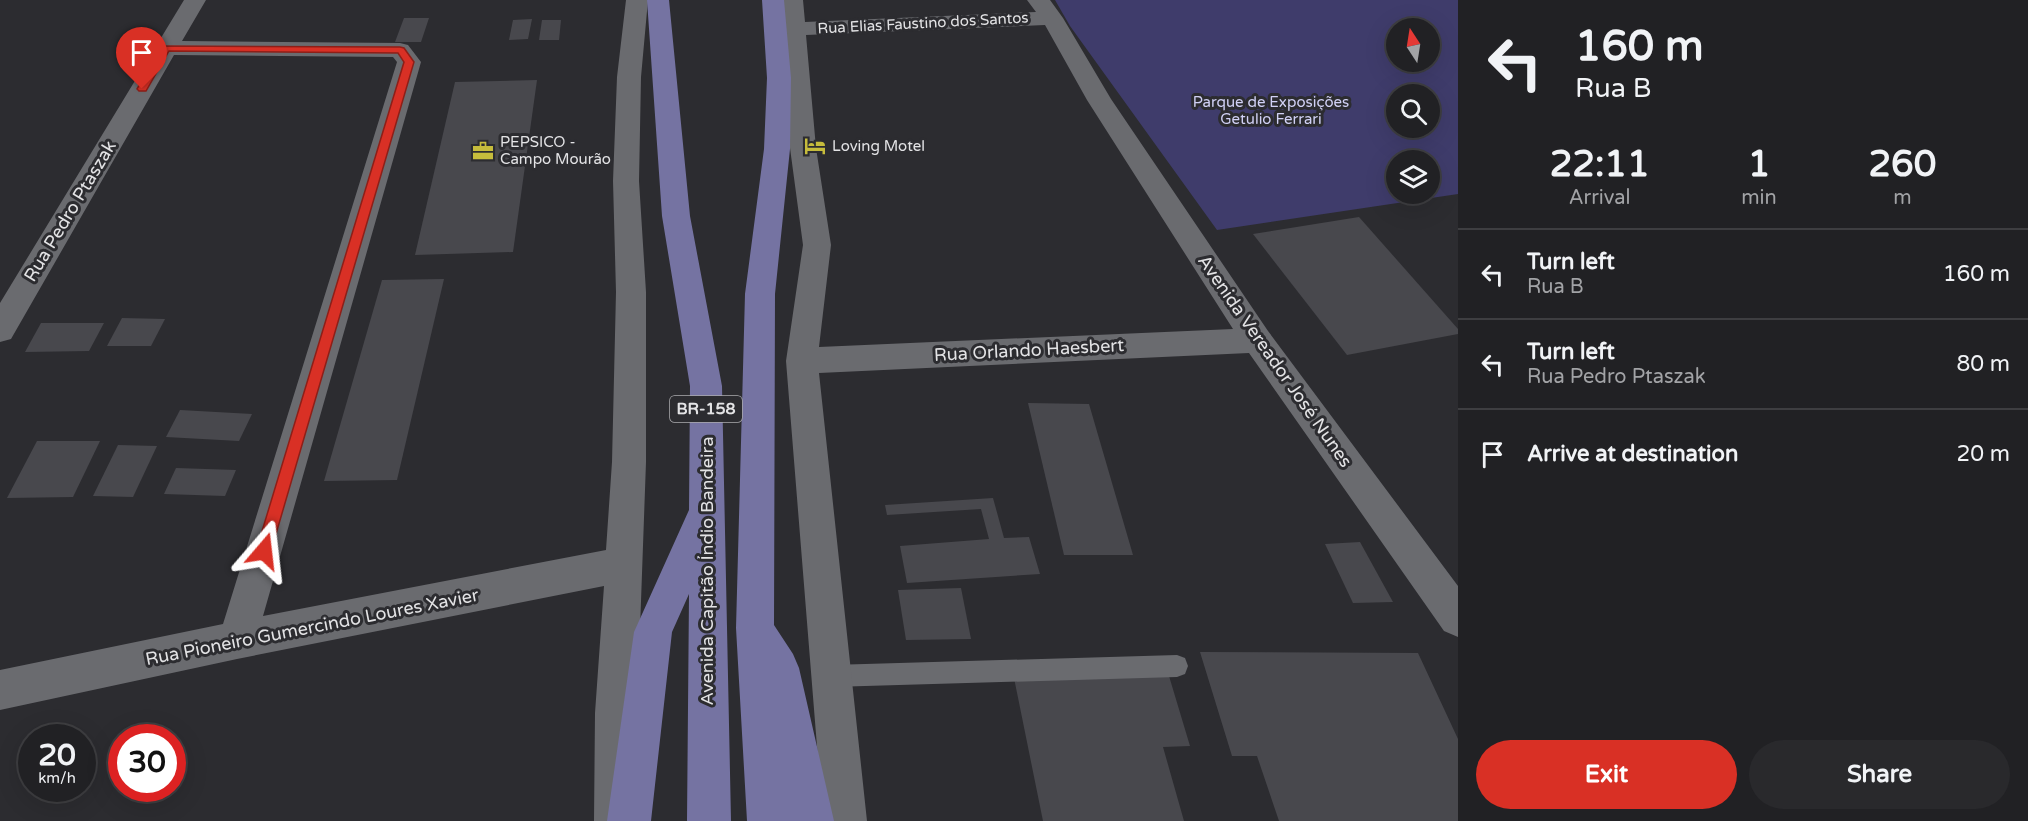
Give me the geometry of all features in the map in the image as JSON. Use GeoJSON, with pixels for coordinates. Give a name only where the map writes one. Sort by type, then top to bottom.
{"type":"FeatureCollection","features":[{"type":"Feature","properties":{"kind":"main road","name":"Avenida Capitão Índio Bandeira"},"geometry":{"type":"LineString","coordinates":[[654,1],[676,216],[706,386],[709,821]]}},
{"type":"Feature","properties":{"kind":"main road"},"geometry":{"type":"LineString","coordinates":[[769,821],[755,628],[760,294],[777,149],[778,9]]}},
{"type":"Feature","properties":{"kind":"main road"},"geometry":{"type":"LineString","coordinates":[[629,821],[653,632],[706,512]]}},
{"type":"Feature","properties":{"kind":"main road"},"geometry":{"type":"LineString","coordinates":[[755,628],[779,668],[812,821]]}},
{"type":"Feature","properties":{"kind":"street","name":"Rua Pedro Ptaszak"},"geometry":{"type":"LineString","coordinates":[[0,330],[195,0]]}},
{"type":"Feature","properties":{"kind":"street"},"geometry":{"type":"LineString","coordinates":[[616,821],[616,713],[629,462],[631,291],[626,181],[629,77],[654,1]]}},
{"type":"Feature","properties":{"kind":"street"},"geometry":{"type":"LineString","coordinates":[[778,9],[803,148],[817,245],[802,361],[844,821]]}},
{"type":"Feature","properties":{"kind":"street","name":"Rua Elias Faustino dos Santos"},"geometry":{"type":"LineString","coordinates":[[778,9],[1045,9]]}},
{"type":"Feature","properties":{"kind":"street","name":"Avenida Vereador José Nunes"},"geometry":{"type":"LineString","coordinates":[[1017,9],[1099,100]]}},
{"type":"Feature","properties":{"kind":"street","name":"Avenida Vereador José Nunes"},"geometry":{"type":"LineString","coordinates":[[1045,9],[1099,100],[1257,340],[1458,618]]}},
{"type":"Feature","properties":{"kind":"street"},"geometry":{"type":"LineString","coordinates":[[166,48],[400,50],[409,62],[237,640]]}},
{"type":"Feature","properties":{"kind":"street","name":"Rua Orlando Haesbert"},"geometry":{"type":"LineString","coordinates":[[802,361],[1257,340]]}},
{"type":"Feature","properties":{"kind":"street","name":"Rua Pioneiro Gumercindo Loures Xavier"},"geometry":{"type":"LineString","coordinates":[[0,690],[237,640],[467,597],[623,564]]}},
{"type":"Feature","properties":{"kind":"lane"},"geometry":{"type":"LineString","coordinates":[[831,676],[1177,666]]}},
{"type":"Feature","properties":{"kind":"green space","name":"Parque de Exposições Getulio Ferrari"},"geometry":{"type":"Polygon","coordinates":[[[1055,0],[1458,0],[1458,194],[1440,197],[1440,150],[1386,150],[1386,204],[1391,204],[1217,230],[1070,26],[1055,0]]]}},
{"type":"Feature","properties":{"kind":"building"},"geometry":{"type":"Polygon","coordinates":[[[404,18],[429,18],[421,42],[395,42],[404,18]]]}},
{"type":"Feature","properties":{"kind":"building"},"geometry":{"type":"Polygon","coordinates":[[[532,19],[528,39],[509,40],[513,20],[532,19]]]}},
{"type":"Feature","properties":{"kind":"building"},"geometry":{"type":"Polygon","coordinates":[[[542,20],[561,20],[559,40],[539,40],[542,20]]]}},
{"type":"Feature","properties":{"kind":"building"},"geometry":{"type":"Polygon","coordinates":[[[537,80],[513,252],[415,255],[455,82],[537,80]]]}},
{"type":"Feature","properties":{"kind":"building"},"geometry":{"type":"Polygon","coordinates":[[[1359,217],[1458,329],[1458,334],[1347,355],[1253,234],[1359,217]]]}},
{"type":"Feature","properties":{"kind":"building"},"geometry":{"type":"Polygon","coordinates":[[[444,279],[397,480],[324,481],[382,280],[444,279]]]}},
{"type":"Feature","properties":{"kind":"building"},"geometry":{"type":"Polygon","coordinates":[[[122,318],[165,319],[151,346],[107,346],[122,318]]]}},
{"type":"Feature","properties":{"kind":"building"},"geometry":{"type":"Polygon","coordinates":[[[41,323],[104,323],[89,351],[25,352],[41,323]]]}},
{"type":"Feature","properties":{"kind":"building"},"geometry":{"type":"Polygon","coordinates":[[[1028,403],[1089,404],[1133,555],[1064,555],[1028,403]]]}},
{"type":"Feature","properties":{"kind":"building"},"geometry":{"type":"Polygon","coordinates":[[[180,410],[252,414],[239,441],[166,437],[180,410]]]}},
{"type":"Feature","properties":{"kind":"building"},"geometry":{"type":"Polygon","coordinates":[[[37,441],[100,441],[73,497],[7,498],[37,441]]]}},
{"type":"Feature","properties":{"kind":"building"},"geometry":{"type":"Polygon","coordinates":[[[118,445],[157,446],[133,497],[93,496],[118,445]]]}},
{"type":"Feature","properties":{"kind":"building"},"geometry":{"type":"Polygon","coordinates":[[[176,468],[236,470],[225,496],[164,494],[176,468]]]}},
{"type":"Feature","properties":{"kind":"building"},"geometry":{"type":"Polygon","coordinates":[[[993,498],[1004,538],[1029,537],[1040,574],[907,583],[900,546],[989,539],[981,509],[887,515],[885,505],[993,498]]]}},
{"type":"Feature","properties":{"kind":"building"},"geometry":{"type":"Polygon","coordinates":[[[1360,542],[1393,602],[1353,603],[1325,544],[1360,542]]]}},
{"type":"Feature","properties":{"kind":"building"},"geometry":{"type":"Polygon","coordinates":[[[961,588],[971,639],[906,640],[898,590],[961,588]]]}},
{"type":"Feature","properties":{"kind":"building"},"geometry":{"type":"Polygon","coordinates":[[[1200,652],[1418,653],[1458,739],[1458,821],[1279,821],[1257,756],[1232,756],[1200,652]]]}},
{"type":"Feature","properties":{"kind":"building"},"geometry":{"type":"Polygon","coordinates":[[[1169,676],[1190,746],[1163,747],[1184,821],[1043,821],[1014,678],[1169,676]]]}},
{"type":"Feature","properties":{"kind":"place","name":"Loving Motel"},"geometry":{"type":"Point","coordinates":[815,146]}},
{"type":"Feature","properties":{"kind":"place","name":"PEPSICO - Campo Mourão"},"geometry":{"type":"Point","coordinates":[483,151]}},
{"type":"Feature","properties":{"kind":"route"},"geometry":{"type":"LineString","coordinates":[[142,89],[166,48],[400,50],[409,62],[264,551]]}}]}
